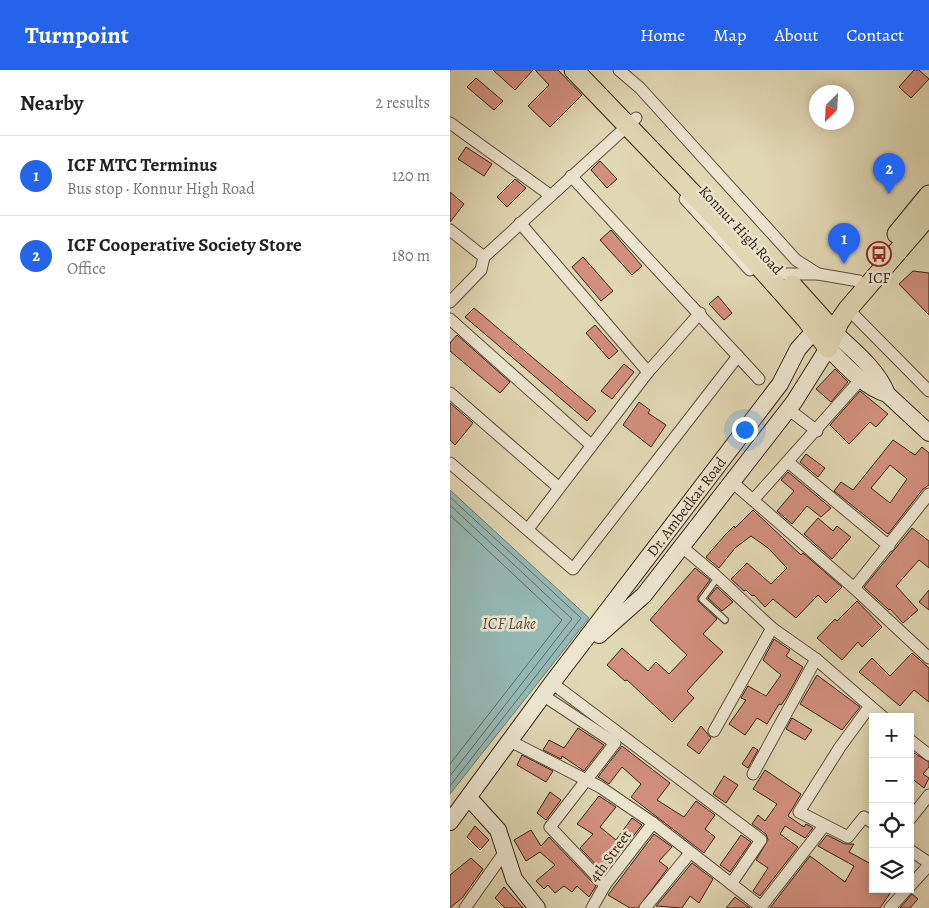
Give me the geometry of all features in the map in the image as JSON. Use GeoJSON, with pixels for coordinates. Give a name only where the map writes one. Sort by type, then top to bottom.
{"type":"FeatureCollection","features":[{"type":"Feature","properties":{"kind":"main road"},"geometry":{"type":"LineString","coordinates":[[574,70],[629,124],[820,331]]}},
{"type":"Feature","properties":{"kind":"main road","name":"Konnur High Road"},"geometry":{"type":"LineString","coordinates":[[588,70],[629,124],[782,274],[820,331],[862,379],[878,391],[887,394]]}},
{"type":"Feature","properties":{"kind":"main road"},"geometry":{"type":"LineString","coordinates":[[820,331],[860,281],[925,214]]}},
{"type":"Feature","properties":{"kind":"main road"},"geometry":{"type":"LineString","coordinates":[[820,331],[848,309],[925,214]]}},
{"type":"Feature","properties":{"kind":"main road","name":"Konnur High Road"},"geometry":{"type":"LineString","coordinates":[[820,331],[878,378],[887,394],[929,433]]}},
{"type":"Feature","properties":{"kind":"main road","name":"Dr. Ambedkar Road"},"geometry":{"type":"LineString","coordinates":[[450,822],[773,394],[798,349],[820,331]]}},
{"type":"Feature","properties":{"kind":"main road","name":"Dr. Ambedkar Road"},"geometry":{"type":"LineString","coordinates":[[572,658],[644,595],[786,411],[820,331]]}},
{"type":"Feature","properties":{"kind":"main road"},"geometry":{"type":"LineString","coordinates":[[469,798],[498,830],[514,879],[538,908]]}},
{"type":"Feature","properties":{"kind":"street"},"geometry":{"type":"LineString","coordinates":[[450,302],[481,270],[484,257],[629,124],[565,70]]}},
{"type":"Feature","properties":{"kind":"street"},"geometry":{"type":"LineString","coordinates":[[619,70],[640,88],[796,260],[818,274]]}},
{"type":"Feature","properties":{"kind":"street"},"geometry":{"type":"LineString","coordinates":[[450,124],[550,195]]}},
{"type":"Feature","properties":{"kind":"street"},"geometry":{"type":"LineString","coordinates":[[571,176],[759,379]]}},
{"type":"Feature","properties":{"kind":"street"},"geometry":{"type":"LineString","coordinates":[[520,223],[648,372]]}},
{"type":"Feature","properties":{"kind":"street"},"geometry":{"type":"LineString","coordinates":[[450,230],[484,257]]}},
{"type":"Feature","properties":{"kind":"street"},"geometry":{"type":"LineString","coordinates":[[782,274],[818,274],[860,281]]}},
{"type":"Feature","properties":{"kind":"street"},"geometry":{"type":"LineString","coordinates":[[848,309],[929,391]]}},
{"type":"Feature","properties":{"kind":"street"},"geometry":{"type":"LineString","coordinates":[[528,529],[558,487],[648,372],[700,314]]}},
{"type":"Feature","properties":{"kind":"street"},"geometry":{"type":"LineString","coordinates":[[450,319],[591,445]]}},
{"type":"Feature","properties":{"kind":"street"},"geometry":{"type":"LineString","coordinates":[[450,463],[573,569],[738,356]]}},
{"type":"Feature","properties":{"kind":"street"},"geometry":{"type":"LineString","coordinates":[[753,500],[817,432],[862,379]]}},
{"type":"Feature","properties":{"kind":"street"},"geometry":{"type":"LineString","coordinates":[[450,393],[558,487]]}},
{"type":"Feature","properties":{"kind":"street"},"geometry":{"type":"LineString","coordinates":[[773,394],[786,411],[817,432]]}},
{"type":"Feature","properties":{"kind":"street"},"geometry":{"type":"LineString","coordinates":[[788,462],[889,546]]}},
{"type":"Feature","properties":{"kind":"street"},"geometry":{"type":"LineString","coordinates":[[731,481],[854,588],[929,658]]}},
{"type":"Feature","properties":{"kind":"street"},"geometry":{"type":"LineString","coordinates":[[854,588],[929,494]]}},
{"type":"Feature","properties":{"kind":"street"},"geometry":{"type":"LineString","coordinates":[[681,546],[718,577],[772,628],[816,659],[878,713]]}},
{"type":"Feature","properties":{"kind":"street"},"geometry":{"type":"LineString","coordinates":[[714,731],[772,628]]}},
{"type":"Feature","properties":{"kind":"street"},"geometry":{"type":"LineString","coordinates":[[753,774],[816,659]]}},
{"type":"Feature","properties":{"kind":"street"},"geometry":{"type":"LineString","coordinates":[[548,690],[615,743],[588,781],[550,827],[606,885]]}},
{"type":"Feature","properties":{"kind":"street"},"geometry":{"type":"LineString","coordinates":[[548,690],[761,840],[731,884]]}},
{"type":"Feature","properties":{"kind":"street"},"geometry":{"type":"LineString","coordinates":[[869,819],[864,816],[848,837],[799,812],[840,747],[870,706]]}},
{"type":"Feature","properties":{"kind":"street"},"geometry":{"type":"LineString","coordinates":[[510,741],[600,786],[761,907],[824,826]]}},
{"type":"Feature","properties":{"kind":"street"},"geometry":{"type":"LineString","coordinates":[[914,743],[929,755]]}},
{"type":"Feature","properties":{"kind":"street"},"geometry":{"type":"LineString","coordinates":[[914,815],[927,800]]}},
{"type":"Feature","properties":{"kind":"street","name":"4th Street"},"geometry":{"type":"LineString","coordinates":[[592,908],[606,885],[653,824]]}},
{"type":"Feature","properties":{"kind":"street"},"geometry":{"type":"LineString","coordinates":[[465,908],[504,853]]}},
{"type":"Feature","properties":{"kind":"street"},"geometry":{"type":"LineString","coordinates":[[645,908],[690,853]]}},
{"type":"Feature","properties":{"kind":"street"},"geometry":{"type":"LineString","coordinates":[[914,853],[929,864],[914,881]]}},
{"type":"Feature","properties":{"kind":"street"},"geometry":{"type":"LineString","coordinates":[[890,908],[903,893]]}},
{"type":"Feature","properties":{"kind":"lane"},"geometry":{"type":"LineString","coordinates":[[718,577],[702,599],[725,620]]}},
{"type":"Feature","properties":{"kind":"water","name":"ICF Lake"},"geometry":{"type":"Polygon","coordinates":[[[450,490],[589,618],[450,794],[450,490]]]}},
{"type":"Feature","properties":{"kind":"building"},"geometry":{"type":"Polygon","coordinates":[[[493,70],[533,70],[515,90],[493,70]]]}},
{"type":"Feature","properties":{"kind":"building"},"geometry":{"type":"Polygon","coordinates":[[[535,70],[558,70],[582,95],[550,127],[528,106],[549,85],[535,70]]]}},
{"type":"Feature","properties":{"kind":"building"},"geometry":{"type":"Polygon","coordinates":[[[914,70],[919,70],[929,79],[911,98],[899,87],[914,70]]]}},
{"type":"Feature","properties":{"kind":"building"},"geometry":{"type":"Polygon","coordinates":[[[476,78],[503,101],[494,110],[467,87],[476,78]]]}},
{"type":"Feature","properties":{"kind":"building"},"geometry":{"type":"Polygon","coordinates":[[[466,147],[492,164],[484,176],[458,159],[466,147]]]}},
{"type":"Feature","properties":{"kind":"building"},"geometry":{"type":"Polygon","coordinates":[[[600,161],[617,179],[607,188],[591,170],[600,161]]]}},
{"type":"Feature","properties":{"kind":"building"},"geometry":{"type":"Polygon","coordinates":[[[515,179],[526,188],[507,207],[497,197],[515,179]]]}},
{"type":"Feature","properties":{"kind":"building"},"geometry":{"type":"Polygon","coordinates":[[[450,192],[464,204],[450,222],[450,192]]]}},
{"type":"Feature","properties":{"kind":"building"},"geometry":{"type":"Polygon","coordinates":[[[611,230],[642,266],[632,275],[600,240],[611,230]]]}},
{"type":"Feature","properties":{"kind":"building"},"geometry":{"type":"Polygon","coordinates":[[[583,257],[613,291],[601,301],[572,267],[583,257]]]}},
{"type":"Feature","properties":{"kind":"building"},"geometry":{"type":"Polygon","coordinates":[[[913,271],[929,273],[929,315],[899,284],[913,271]]]}},
{"type":"Feature","properties":{"kind":"building"},"geometry":{"type":"Polygon","coordinates":[[[718,296],[732,313],[724,320],[709,304],[718,296]]]}},
{"type":"Feature","properties":{"kind":"building"},"geometry":{"type":"Polygon","coordinates":[[[474,308],[596,411],[587,421],[465,317],[474,308]]]}},
{"type":"Feature","properties":{"kind":"building"},"geometry":{"type":"Polygon","coordinates":[[[595,325],[618,351],[609,359],[586,333],[595,325]]]}},
{"type":"Feature","properties":{"kind":"building"},"geometry":{"type":"Polygon","coordinates":[[[457,335],[510,382],[500,393],[450,351],[450,343],[457,335]]]}},
{"type":"Feature","properties":{"kind":"building"},"geometry":{"type":"Polygon","coordinates":[[[624,364],[634,372],[612,399],[601,391],[624,364]]]}},
{"type":"Feature","properties":{"kind":"building"},"geometry":{"type":"Polygon","coordinates":[[[835,369],[848,382],[831,402],[816,389],[835,369]]]}},
{"type":"Feature","properties":{"kind":"building"},"geometry":{"type":"Polygon","coordinates":[[[860,391],[888,414],[876,427],[870,422],[849,444],[830,425],[860,391]]]}},
{"type":"Feature","properties":{"kind":"building"},"geometry":{"type":"Polygon","coordinates":[[[639,402],[650,410],[648,413],[666,425],[651,447],[623,425],[639,402]]]}},
{"type":"Feature","properties":{"kind":"building"},"geometry":{"type":"Polygon","coordinates":[[[450,403],[473,423],[455,445],[450,440],[450,403]]]}},
{"type":"Feature","properties":{"kind":"building"},"geometry":{"type":"Polygon","coordinates":[[[893,440],[915,455],[922,447],[929,453],[929,485],[923,489],[888,534],[834,491],[841,482],[853,490],[893,440]],[[890,465],[871,488],[890,503],[907,479],[890,465]]]}},
{"type":"Feature","properties":{"kind":"building"},"geometry":{"type":"Polygon","coordinates":[[[806,454],[825,468],[818,477],[800,462],[806,454]]]}},
{"type":"Feature","properties":{"kind":"building"},"geometry":{"type":"Polygon","coordinates":[[[788,472],[831,508],[821,517],[807,506],[792,524],[777,511],[794,491],[781,480],[788,472]]]}},
{"type":"Feature","properties":{"kind":"building"},"geometry":{"type":"Polygon","coordinates":[[[753,510],[801,555],[803,553],[842,587],[826,603],[818,595],[796,618],[773,599],[765,607],[754,595],[752,596],[746,590],[744,591],[731,579],[747,563],[771,584],[787,568],[768,548],[751,536],[735,548],[719,568],[706,557],[734,526],[735,528],[753,510]]]}},
{"type":"Feature","properties":{"kind":"building"},"geometry":{"type":"Polygon","coordinates":[[[818,518],[833,531],[837,526],[851,537],[832,559],[804,534],[818,518]]]}},
{"type":"Feature","properties":{"kind":"building"},"geometry":{"type":"Polygon","coordinates":[[[912,528],[929,541],[929,568],[919,560],[896,586],[918,610],[903,623],[864,587],[912,528]]]}},
{"type":"Feature","properties":{"kind":"building"},"geometry":{"type":"Polygon","coordinates":[[[695,568],[710,580],[698,596],[698,601],[717,619],[703,634],[723,652],[687,691],[694,698],[672,722],[627,680],[625,681],[607,665],[622,648],[648,671],[656,662],[669,674],[687,655],[650,620],[695,568]]]}},
{"type":"Feature","properties":{"kind":"building"},"geometry":{"type":"Polygon","coordinates":[[[717,587],[733,602],[722,611],[708,598],[717,587]]]}},
{"type":"Feature","properties":{"kind":"building"},"geometry":{"type":"Polygon","coordinates":[[[929,590],[929,610],[919,602],[929,590]]]}},
{"type":"Feature","properties":{"kind":"building"},"geometry":{"type":"Polygon","coordinates":[[[857,601],[882,627],[862,647],[858,642],[842,660],[817,638],[835,619],[837,621],[857,601]]]}},
{"type":"Feature","properties":{"kind":"building"},"geometry":{"type":"Polygon","coordinates":[[[774,639],[790,650],[786,656],[803,667],[786,698],[781,705],[779,704],[767,724],[757,718],[745,735],[729,724],[746,700],[741,698],[748,686],[766,696],[781,675],[763,660],[774,639]]]}},
{"type":"Feature","properties":{"kind":"building"},"geometry":{"type":"Polygon","coordinates":[[[912,653],[929,668],[929,702],[914,690],[900,706],[859,672],[872,658],[890,676],[912,653]]]}},
{"type":"Feature","properties":{"kind":"building"},"geometry":{"type":"Polygon","coordinates":[[[817,675],[860,707],[842,730],[800,704],[817,675]]]}},
{"type":"Feature","properties":{"kind":"building"},"geometry":{"type":"Polygon","coordinates":[[[792,718],[812,730],[805,740],[786,729],[792,718]]]}},
{"type":"Feature","properties":{"kind":"building"},"geometry":{"type":"Polygon","coordinates":[[[701,726],[711,738],[699,754],[687,745],[701,726]]]}},
{"type":"Feature","properties":{"kind":"building"},"geometry":{"type":"Polygon","coordinates":[[[578,728],[604,745],[584,771],[562,756],[561,759],[543,750],[549,740],[564,748],[578,728]]]}},
{"type":"Feature","properties":{"kind":"building"},"geometry":{"type":"Polygon","coordinates":[[[622,746],[670,783],[657,800],[684,817],[696,801],[715,815],[705,829],[715,837],[704,853],[631,797],[641,784],[622,767],[609,784],[598,777],[622,746]]]}},
{"type":"Feature","properties":{"kind":"building"},"geometry":{"type":"Polygon","coordinates":[[[753,747],[758,750],[748,768],[742,764],[753,747]]]}},
{"type":"Feature","properties":{"kind":"building"},"geometry":{"type":"Polygon","coordinates":[[[914,753],[929,762],[929,767],[923,774],[929,778],[924,788],[914,780],[914,753]]]}},
{"type":"Feature","properties":{"kind":"building"},"geometry":{"type":"Polygon","coordinates":[[[522,755],[553,771],[546,782],[517,765],[522,755]]]}},
{"type":"Feature","properties":{"kind":"building"},"geometry":{"type":"Polygon","coordinates":[[[765,770],[801,794],[788,816],[804,827],[806,824],[813,828],[805,838],[785,826],[780,834],[798,847],[760,896],[753,891],[768,868],[756,860],[768,840],[766,834],[752,824],[758,815],[765,821],[777,804],[753,789],[765,770]]]}},
{"type":"Feature","properties":{"kind":"building"},"geometry":{"type":"Polygon","coordinates":[[[724,776],[738,785],[726,803],[713,794],[724,776]]]}},
{"type":"Feature","properties":{"kind":"building"},"geometry":{"type":"Polygon","coordinates":[[[550,792],[561,800],[546,820],[537,813],[550,792]]]}},
{"type":"Feature","properties":{"kind":"building"},"geometry":{"type":"Polygon","coordinates":[[[599,796],[616,807],[600,827],[616,840],[632,818],[642,825],[604,873],[580,848],[593,834],[577,824],[599,796]]]}},
{"type":"Feature","properties":{"kind":"building"},"geometry":{"type":"Polygon","coordinates":[[[475,826],[489,840],[480,850],[467,837],[475,826]]]}},
{"type":"Feature","properties":{"kind":"building"},"geometry":{"type":"Polygon","coordinates":[[[531,830],[541,846],[549,837],[596,886],[589,897],[577,886],[572,892],[564,886],[555,893],[548,885],[544,889],[536,881],[555,865],[540,852],[526,861],[514,840],[531,830]]]}},
{"type":"Feature","properties":{"kind":"building"},"geometry":{"type":"Polygon","coordinates":[[[654,834],[672,847],[659,861],[668,868],[638,908],[630,908],[608,895],[654,834]]]}},
{"type":"Feature","properties":{"kind":"building"},"geometry":{"type":"Polygon","coordinates":[[[741,835],[751,842],[730,872],[720,865],[741,835]]]}},
{"type":"Feature","properties":{"kind":"building"},"geometry":{"type":"Polygon","coordinates":[[[827,835],[845,844],[854,844],[849,852],[869,863],[869,893],[890,893],[880,908],[770,908],[810,856],[845,882],[854,866],[818,846],[827,835]]]}},
{"type":"Feature","properties":{"kind":"building"},"geometry":{"type":"Polygon","coordinates":[[[471,858],[483,869],[463,897],[450,908],[450,875],[471,858]]]}},
{"type":"Feature","properties":{"kind":"building"},"geometry":{"type":"Polygon","coordinates":[[[692,863],[713,879],[699,903],[690,896],[682,908],[656,906],[692,863]]]}},
{"type":"Feature","properties":{"kind":"building"},"geometry":{"type":"Polygon","coordinates":[[[504,887],[523,908],[505,908],[495,898],[504,887]]]}},
{"type":"Feature","properties":{"kind":"building"},"geometry":{"type":"Polygon","coordinates":[[[912,894],[918,899],[910,908],[900,908],[912,894]]]}},
{"type":"Feature","properties":{"kind":"building"},"geometry":{"type":"Polygon","coordinates":[[[735,897],[750,908],[726,908],[735,897]]]}},
{"type":"Feature","properties":{"kind":"place","name":"ICF Cooperative Society Store"},"geometry":{"type":"Point","coordinates":[889,194]}},
{"type":"Feature","properties":{"kind":"place","name":"ICF"},"geometry":{"type":"Point","coordinates":[879,254]}},
{"type":"Feature","properties":{"kind":"place","name":"ICF MTC Terminus"},"geometry":{"type":"Point","coordinates":[844,264]}}]}
